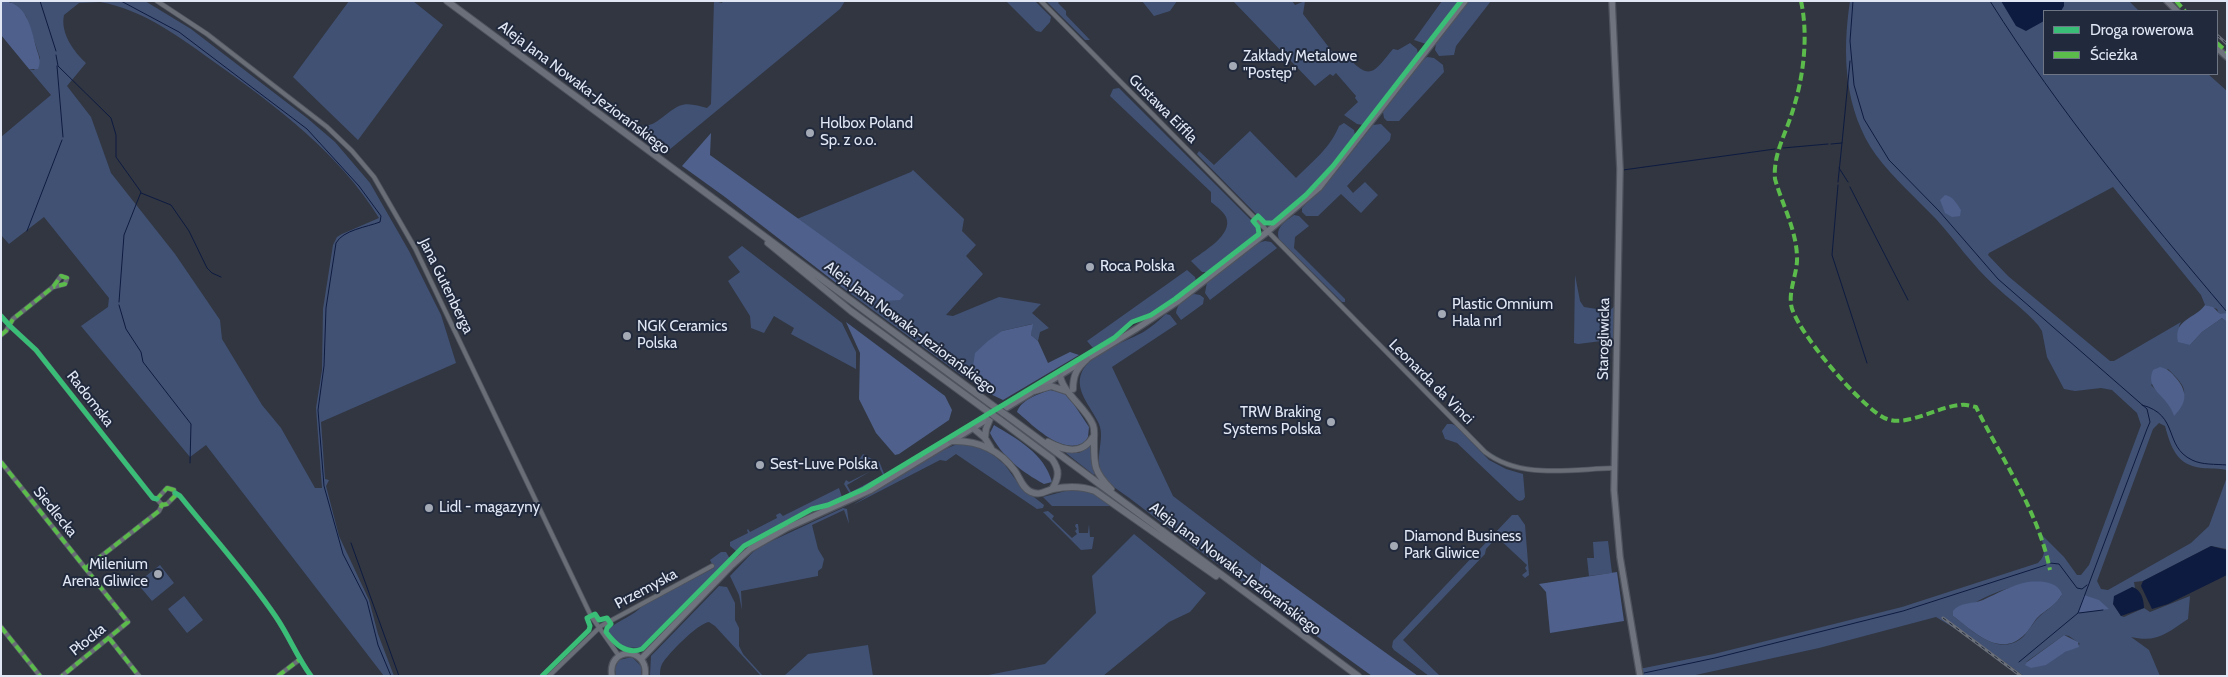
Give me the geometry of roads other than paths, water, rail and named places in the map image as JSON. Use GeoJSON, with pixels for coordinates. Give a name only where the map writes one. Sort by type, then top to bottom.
{"type":"FeatureCollection","features":[{"type":"Feature","properties":{"kind":"main road","name":"Aleja Jana Nowaka-Jeziorańskiego"},"geometry":{"type":"LineString","coordinates":[[447,1],[1358,676]]}},
{"type":"Feature","properties":{"kind":"main road"},"geometry":{"type":"LineString","coordinates":[[745,222],[776,250],[851,311],[1052,459],[1057,465],[1058,475],[1052,489]]}},
{"type":"Feature","properties":{"kind":"main road"},"geometry":{"type":"LineString","coordinates":[[1070,390],[1076,371],[1086,359]]}},
{"type":"Feature","properties":{"kind":"main road"},"geometry":{"type":"LineString","coordinates":[[1060,374],[1062,385],[1070,390],[1093,425],[1093,454],[1096,470],[1100,477],[1124,502]]}},
{"type":"Feature","properties":{"kind":"main road"},"geometry":{"type":"LineString","coordinates":[[1034,391],[1051,386],[1070,390]]}},
{"type":"Feature","properties":{"kind":"main road"},"geometry":{"type":"LineString","coordinates":[[985,438],[991,416]]}},
{"type":"Feature","properties":{"kind":"main road"},"geometry":{"type":"LineString","coordinates":[[973,428],[1014,469],[1028,490],[1037,494],[1052,489],[1076,487],[1096,491],[1226,582],[1248,594]]}},
{"type":"Feature","properties":{"kind":"main road"},"geometry":{"type":"LineString","coordinates":[[973,428],[978,443]]}},
{"type":"Feature","properties":{"kind":"main road"},"geometry":{"type":"LineString","coordinates":[[1027,431],[1053,445],[1073,450],[1088,446],[1094,436]]}},
{"type":"Feature","properties":{"kind":"main road"},"geometry":{"type":"LineString","coordinates":[[951,441],[968,440],[992,449]]}},
{"type":"Feature","properties":{"kind":"street","name":"Jana Gutenberga"},"geometry":{"type":"LineString","coordinates":[[157,1],[208,34],[327,127],[352,151],[374,178],[415,248],[598,628],[618,656]]}},
{"type":"Feature","properties":{"kind":"street","name":"Gustawa Eiffla"},"geometry":{"type":"LineString","coordinates":[[1041,1],[1268,232]]}},
{"type":"Feature","properties":{"kind":"street"},"geometry":{"type":"LineString","coordinates":[[641,659],[731,566],[750,549],[788,528],[856,498],[1034,391],[1177,302],[1268,232],[1319,188],[1465,1]]}},
{"type":"Feature","properties":{"kind":"street","name":"Starogliwicka"},"geometry":{"type":"LineString","coordinates":[[1612,1],[1620,169],[1614,468],[1618,538],[1640,676]]}},
{"type":"Feature","properties":{"kind":"street"},"geometry":{"type":"LineString","coordinates":[[2167,1],[2177,10]]}},
{"type":"Feature","properties":{"kind":"street","name":"Leonarda da Vinci"},"geometry":{"type":"LineString","coordinates":[[1268,232],[1491,457],[1507,466],[1525,470],[1614,468]]}},
{"type":"Feature","properties":{"kind":"street"},"geometry":{"type":"LineString","coordinates":[[1,335],[14,319],[53,287]]}},
{"type":"Feature","properties":{"kind":"street","name":"Radomska"},"geometry":{"type":"LineString","coordinates":[[1,316],[36,350],[153,498],[157,499],[162,505]]}},
{"type":"Feature","properties":{"kind":"street","name":"Siedlecka"},"geometry":{"type":"LineString","coordinates":[[1,462],[128,622]]}},
{"type":"Feature","properties":{"kind":"street"},"geometry":{"type":"LineString","coordinates":[[157,499],[167,488],[172,488],[180,496],[275,616],[291,642],[299,660],[311,676]]}},
{"type":"Feature","properties":{"kind":"street"},"geometry":{"type":"LineString","coordinates":[[86,568],[159,511],[162,505],[169,502],[175,493]]}},
{"type":"Feature","properties":{"kind":"street","name":"Przemyska"},"geometry":{"type":"LineString","coordinates":[[549,676],[598,628],[635,606],[712,566]]}},
{"type":"Feature","properties":{"kind":"street","name":"Płocka"},"geometry":{"type":"LineString","coordinates":[[62,676],[128,622]]}},
{"type":"Feature","properties":{"kind":"street"},"geometry":{"type":"LineString","coordinates":[[1,627],[40,676]]}},
{"type":"Feature","properties":{"kind":"street"},"geometry":{"type":"LineString","coordinates":[[109,638],[139,676]]}},
{"type":"Feature","properties":{"kind":"street"},"geometry":{"type":"LineString","coordinates":[[612,676],[613,664],[618,656],[632,654],[641,659],[645,668],[645,676]]}},
{"type":"Feature","properties":{"kind":"street"},"geometry":{"type":"LineString","coordinates":[[278,676],[299,660]]}},
{"type":"Feature","properties":{"kind":"waterway"},"geometry":{"type":"LineString","coordinates":[[40,1],[56,51]]}},
{"type":"Feature","properties":{"kind":"waterway"},"geometry":{"type":"LineString","coordinates":[[121,1],[179,32],[307,129],[359,186],[381,216],[380,222],[350,232],[336,243],[326,308],[324,366],[318,410],[324,486],[343,554],[367,601],[378,645],[391,676]]}},
{"type":"Feature","properties":{"kind":"waterway"},"geometry":{"type":"LineString","coordinates":[[1853,1],[1850,41],[1854,85],[1864,119],[1889,160],[1939,211],[1998,279],[2147,409],[2150,422],[2078,613],[2019,662]]}},
{"type":"Feature","properties":{"kind":"waterway"},"geometry":{"type":"LineString","coordinates":[[1990,1],[2045,82],[2103,161],[2227,312]]}},
{"type":"Feature","properties":{"kind":"waterway"},"geometry":{"type":"LineString","coordinates":[[56,55],[58,66],[111,118],[116,135],[116,157],[141,192],[124,235],[119,302]]}},
{"type":"Feature","properties":{"kind":"waterway"},"geometry":{"type":"LineString","coordinates":[[1831,144],[1842,143],[1850,61]]}},
{"type":"Feature","properties":{"kind":"waterway"},"geometry":{"type":"LineString","coordinates":[[57,66],[63,137]]}},
{"type":"Feature","properties":{"kind":"waterway"},"geometry":{"type":"LineString","coordinates":[[27,231],[62,140]]}},
{"type":"Feature","properties":{"kind":"waterway"},"geometry":{"type":"LineString","coordinates":[[1838,182],[1842,143]]}},
{"type":"Feature","properties":{"kind":"waterway"},"geometry":{"type":"LineString","coordinates":[[1783,148],[1828,144]]}},
{"type":"Feature","properties":{"kind":"waterway"},"geometry":{"type":"LineString","coordinates":[[1623,170],[1775,149]]}},
{"type":"Feature","properties":{"kind":"waterway"},"geometry":{"type":"LineString","coordinates":[[1839,168],[1848,182]]}},
{"type":"Feature","properties":{"kind":"waterway"},"geometry":{"type":"LineString","coordinates":[[1838,185],[1832,255],[1867,363]]}},
{"type":"Feature","properties":{"kind":"waterway"},"geometry":{"type":"LineString","coordinates":[[1850,187],[1908,300]]}},
{"type":"Feature","properties":{"kind":"waterway"},"geometry":{"type":"LineString","coordinates":[[141,193],[171,205],[189,231],[207,268],[212,273],[221,277]]}},
{"type":"Feature","properties":{"kind":"waterway"},"geometry":{"type":"LineString","coordinates":[[119,305],[126,329],[141,352],[143,362],[191,424],[190,463]]}},
{"type":"Feature","properties":{"kind":"waterway"},"geometry":{"type":"LineString","coordinates":[[2142,405],[2162,416],[2177,447],[2183,454],[2200,463],[2227,465]]}},
{"type":"Feature","properties":{"kind":"waterway"},"geometry":{"type":"LineString","coordinates":[[351,543],[399,676]]}},
{"type":"Feature","properties":{"kind":"waterway"},"geometry":{"type":"LineString","coordinates":[[2050,563],[2059,564],[2077,588],[2082,589],[2087,585]]}},
{"type":"Feature","properties":{"kind":"waterway"},"geometry":{"type":"LineString","coordinates":[[1644,673],[1715,658],[1903,611],[2046,565]]}},
{"type":"Feature","properties":{"kind":"waterway"},"geometry":{"type":"LineString","coordinates":[[2079,613],[2103,610]]}},
{"type":"Feature","properties":{"kind":"railway"},"geometry":{"type":"LineString","coordinates":[[2218,36],[2227,44]]}},
{"type":"Feature","properties":{"kind":"railway"},"geometry":{"type":"LineString","coordinates":[[1943,618],[2021,676]]}},
{"type":"Feature","properties":{"kind":"place","name":"Zakłady Metalowe \"Postęp\""},"geometry":{"type":"Point","coordinates":[1233,66]}},
{"type":"Feature","properties":{"kind":"place","name":"Holbox Poland Sp. z o.o."},"geometry":{"type":"Point","coordinates":[810,133]}},
{"type":"Feature","properties":{"kind":"place","name":"Roca Polska"},"geometry":{"type":"Point","coordinates":[1090,267]}},
{"type":"Feature","properties":{"kind":"place","name":"Plastic Omnium Hala nr1"},"geometry":{"type":"Point","coordinates":[1442,314]}},
{"type":"Feature","properties":{"kind":"place","name":"NGK Ceramics Polska"},"geometry":{"type":"Point","coordinates":[627,336]}},
{"type":"Feature","properties":{"kind":"place","name":"TRW Braking Systems Polska"},"geometry":{"type":"Point","coordinates":[1331,422]}},
{"type":"Feature","properties":{"kind":"place","name":"Sest-Luve Polska"},"geometry":{"type":"Point","coordinates":[760,465]}},
{"type":"Feature","properties":{"kind":"place","name":"Lidl - magazyny"},"geometry":{"type":"Point","coordinates":[429,508]}},
{"type":"Feature","properties":{"kind":"place","name":"Diamond Business Park Gliwice"},"geometry":{"type":"Point","coordinates":[1394,546]}},
{"type":"Feature","properties":{"kind":"place","name":"Milenium Arena Gliwice"},"geometry":{"type":"Point","coordinates":[158,574]}}]}
